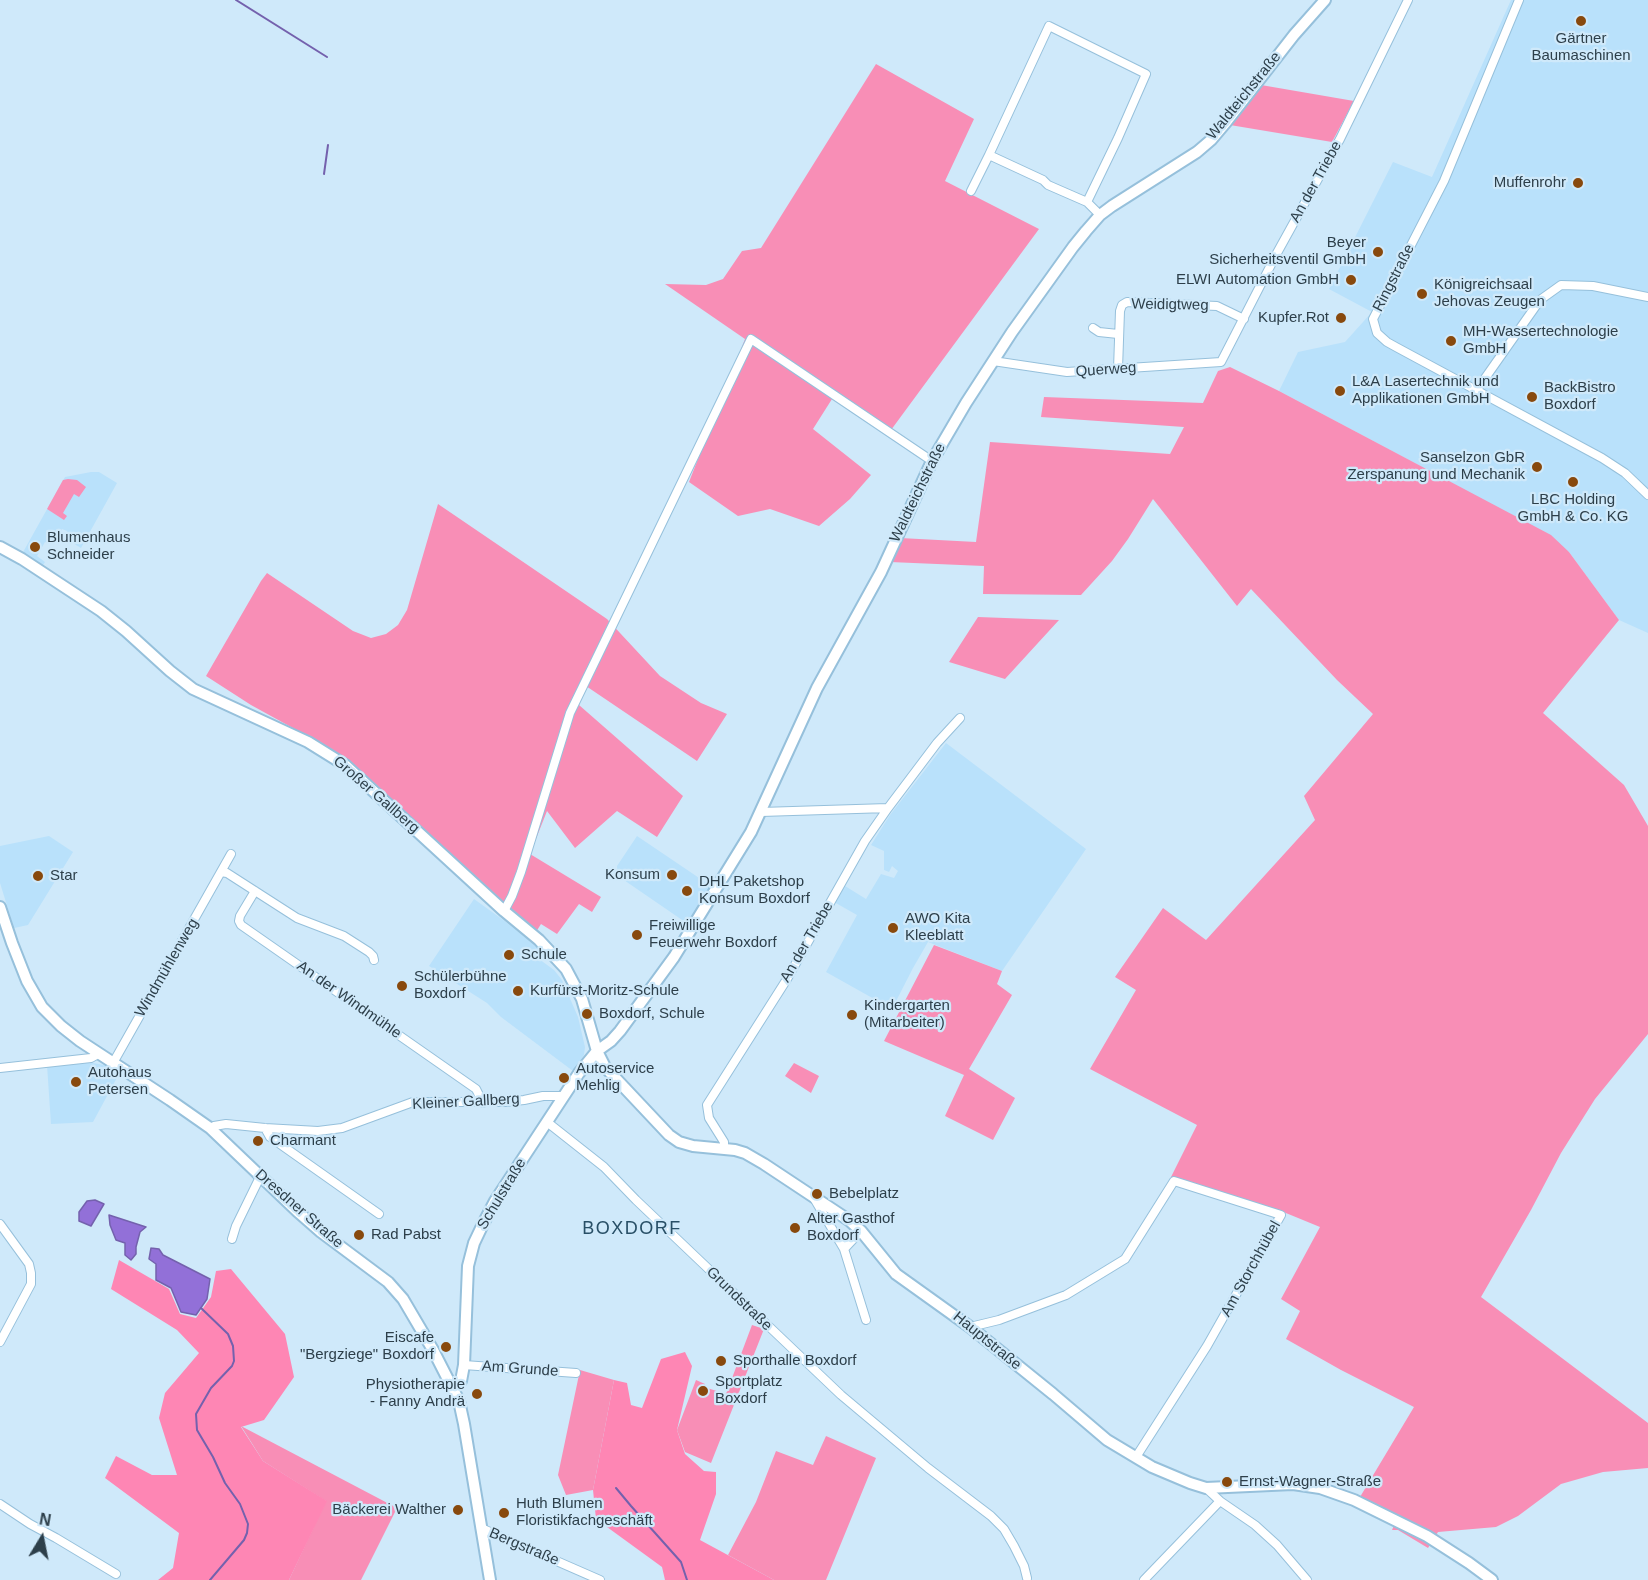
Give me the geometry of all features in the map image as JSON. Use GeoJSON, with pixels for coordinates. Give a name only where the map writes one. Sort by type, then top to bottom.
{"type":"FeatureCollection","features":[{"type":"Feature","properties":{"kind":"street","name":"Waldteichstraße"},"geometry":{"type":"LineString","coordinates":[[597,1052],[620,1031],[674,957],[751,832],[817,688],[881,572],[932,461],[950,428],[993,361],[1073,247],[1100,215],[1197,152],[1210,140],[1227,122],[1272,61],[1325,0]]}},
{"type":"Feature","properties":{"kind":"street","name":"An der Triebe"},"geometry":{"type":"LineString","coordinates":[[1221,362],[1277,253],[1340,139],[1408,0]]}},
{"type":"Feature","properties":{"kind":"street","name":"Ringstraße"},"geometry":{"type":"LineString","coordinates":[[1519,0],[1444,181],[1373,319],[1377,333],[1387,342],[1602,458],[1625,474],[1648,495]]}},
{"type":"Feature","properties":{"kind":"street"},"geometry":{"type":"LineString","coordinates":[[971,191],[1049,26],[1146,74],[1087,202]]}},
{"type":"Feature","properties":{"kind":"street"},"geometry":{"type":"LineString","coordinates":[[989,155],[1087,202],[1100,215]]}},
{"type":"Feature","properties":{"kind":"street"},"geometry":{"type":"LineString","coordinates":[[1476,391],[1540,300],[1561,285],[1593,286],[1648,297]]}},
{"type":"Feature","properties":{"kind":"street","name":"Weidigtweg"},"geometry":{"type":"LineString","coordinates":[[1118,369],[1120,311],[1122,305],[1127,302],[1217,306],[1244,319]]}},
{"type":"Feature","properties":{"kind":"street"},"geometry":{"type":"LineString","coordinates":[[1093,328],[1099,332],[1118,334]]}},
{"type":"Feature","properties":{"kind":"street"},"geometry":{"type":"LineString","coordinates":[[504,911],[521,872],[570,713],[751,339],[932,461]]}},
{"type":"Feature","properties":{"kind":"street","name":"Querweg"},"geometry":{"type":"LineString","coordinates":[[993,361],[1067,372],[1221,362]]}},
{"type":"Feature","properties":{"kind":"street","name":"Großer Gallberg"},"geometry":{"type":"LineString","coordinates":[[0,547],[101,611],[193,689],[308,742],[345,765],[504,911],[539,940],[566,969],[582,999],[597,1052]]}},
{"type":"Feature","properties":{"kind":"street","name":"An der Triebe"},"geometry":{"type":"LineString","coordinates":[[724,1149],[724,1142],[709,1118],[707,1105],[787,979],[865,840],[937,743],[960,718]]}},
{"type":"Feature","properties":{"kind":"street"},"geometry":{"type":"LineString","coordinates":[[761,812],[886,810]]}},
{"type":"Feature","properties":{"kind":"street","name":"Windmühlenweg"},"geometry":{"type":"LineString","coordinates":[[113,1063],[231,854]]}},
{"type":"Feature","properties":{"kind":"street"},"geometry":{"type":"LineString","coordinates":[[221,872],[227,873],[297,918],[344,936],[369,952],[374,956],[374,960]]}},
{"type":"Feature","properties":{"kind":"street","name":"An der Windmühle"},"geometry":{"type":"LineString","coordinates":[[255,891],[240,916],[241,925],[476,1089],[483,1103]]}},
{"type":"Feature","properties":{"kind":"street","name":"Dresdner Straße"},"geometry":{"type":"LineString","coordinates":[[0,907],[27,981],[42,1007],[70,1034],[210,1128],[260,1178],[321,1232],[379,1274],[397,1291],[417,1322],[454,1390],[463,1418],[490,1580]]}},
{"type":"Feature","properties":{"kind":"street","name":"Hauptstraße"},"geometry":{"type":"LineString","coordinates":[[597,1052],[605,1067],[669,1135],[679,1142],[693,1146],[735,1150],[745,1154],[850,1221],[896,1274],[970,1327],[1107,1440],[1168,1475],[1206,1488],[1293,1484],[1320,1488],[1353,1500],[1427,1536],[1492,1580]]}},
{"type":"Feature","properties":{"kind":"street","name":"Schulstraße"},"geometry":{"type":"LineString","coordinates":[[454,1390],[460,1381],[464,1365],[466,1285],[474,1243],[495,1201],[563,1096],[597,1052]]}},
{"type":"Feature","properties":{"kind":"street"},"geometry":{"type":"LineString","coordinates":[[0,1068],[91,1058],[98,1054]]}},
{"type":"Feature","properties":{"kind":"street","name":"Kleiner Gallberg"},"geometry":{"type":"LineString","coordinates":[[210,1128],[226,1124],[318,1131],[342,1128],[413,1102],[483,1103],[563,1096]]}},
{"type":"Feature","properties":{"kind":"street","name":"Grundstraße"},"geometry":{"type":"LineString","coordinates":[[547,1122],[604,1167],[841,1395],[928,1468],[991,1516],[1004,1529],[1014,1546],[1027,1578]]}},
{"type":"Feature","properties":{"kind":"street"},"geometry":{"type":"LineString","coordinates":[[265,1128],[270,1137],[379,1214]]}},
{"type":"Feature","properties":{"kind":"street"},"geometry":{"type":"LineString","coordinates":[[232,1239],[260,1178]]}},
{"type":"Feature","properties":{"kind":"street","name":"Am Storchhübel"},"geometry":{"type":"LineString","coordinates":[[970,1327],[999,1320],[1066,1295],[1125,1259],[1174,1181],[1281,1215],[1207,1346],[1136,1457]]}},
{"type":"Feature","properties":{"kind":"street"},"geometry":{"type":"LineString","coordinates":[[813,1196],[844,1250],[866,1320]]}},
{"type":"Feature","properties":{"kind":"street"},"geometry":{"type":"LineString","coordinates":[[0,1224],[29,1264],[32,1274],[31,1284],[0,1342]]}},
{"type":"Feature","properties":{"kind":"street"},"geometry":{"type":"LineString","coordinates":[[844,1250],[861,1231]]}},
{"type":"Feature","properties":{"kind":"street","name":"Am Grunde"},"geometry":{"type":"LineString","coordinates":[[464,1365],[576,1373]]}},
{"type":"Feature","properties":{"kind":"street"},"geometry":{"type":"LineString","coordinates":[[1206,1488],[1220,1501],[1255,1525],[1307,1580]]}},
{"type":"Feature","properties":{"kind":"street"},"geometry":{"type":"LineString","coordinates":[[1143,1580],[1220,1501]]}},
{"type":"Feature","properties":{"kind":"street"},"geometry":{"type":"LineString","coordinates":[[0,1504],[116,1574]]}},
{"type":"Feature","properties":{"kind":"street","name":"Bergstraße"},"geometry":{"type":"LineString","coordinates":[[481,1528],[600,1580]]}},
{"type":"Feature","properties":{"kind":"shaded area"},"geometry":{"type":"Polygon","coordinates":[[[1511,0],[1648,0],[1648,633],[1619,620],[1569,552],[1452,483],[1279,391],[1298,352],[1345,342],[1372,312],[1329,289],[1393,162],[1432,177],[1511,0]]]}},
{"type":"Feature","properties":{"kind":"shaded area"},"geometry":{"type":"Polygon","coordinates":[[[876,64],[974,119],[945,181],[1039,229],[891,430],[832,399],[813,429],[871,475],[850,499],[819,526],[770,509],[738,516],[689,482],[745,339],[665,284],[706,285],[723,279],[742,251],[761,248],[876,64]]]}},
{"type":"Feature","properties":{"kind":"shaded area"},"geometry":{"type":"Polygon","coordinates":[[[1261,85],[1354,101],[1332,142],[1230,125],[1261,85]]]}},
{"type":"Feature","properties":{"kind":"shaded area"},"geometry":{"type":"Polygon","coordinates":[[[1230,367],[1551,535],[1569,552],[1619,620],[1543,713],[1624,785],[1648,826],[1648,1034],[1595,1099],[1561,1153],[1481,1297],[1648,1423],[1648,1468],[1603,1472],[1561,1484],[1518,1516],[1496,1527],[1438,1532],[1428,1548],[1398,1530],[1392,1530],[1398,1516],[1360,1497],[1414,1407],[1286,1339],[1300,1311],[1281,1299],[1320,1227],[1281,1211],[1171,1177],[1197,1125],[1090,1069],[1136,990],[1115,977],[1163,908],[1206,940],[1315,820],[1304,796],[1373,714],[1337,680],[1251,589],[1237,606],[1153,499],[1112,561],[1081,595],[983,594],[984,566],[890,562],[900,538],[976,542],[990,442],[1170,454],[1184,427],[1041,417],[1044,397],[1203,403],[1218,371],[1230,367]]]}},
{"type":"Feature","properties":{"kind":"shaded area"},"geometry":{"type":"Polygon","coordinates":[[[99,472],[117,483],[81,548],[66,539],[67,531],[62,529],[50,544],[45,542],[37,556],[45,562],[43,565],[45,569],[22,554],[65,477],[99,472]]]}},
{"type":"Feature","properties":{"kind":"shaded area"},"geometry":{"type":"Polygon","coordinates":[[[63,480],[77,480],[86,487],[79,497],[74,494],[63,513],[67,516],[64,520],[47,509],[63,480]]]}},
{"type":"Feature","properties":{"kind":"shaded area"},"geometry":{"type":"Polygon","coordinates":[[[438,504],[607,619],[660,676],[701,703],[727,714],[697,761],[586,686],[579,705],[683,796],[657,837],[617,811],[575,848],[547,811],[530,854],[601,897],[592,912],[579,904],[557,934],[541,924],[536,932],[509,910],[527,861],[504,905],[374,785],[331,749],[251,705],[206,676],[267,573],[353,631],[371,638],[386,634],[398,625],[407,610],[438,504]]]}},
{"type":"Feature","properties":{"kind":"shaded area"},"geometry":{"type":"Polygon","coordinates":[[[978,617],[1059,620],[1005,679],[949,662],[978,617]]]}},
{"type":"Feature","properties":{"kind":"shaded area"},"geometry":{"type":"Polygon","coordinates":[[[946,743],[1086,849],[1002,971],[928,942],[892,1009],[826,972],[857,915],[834,902],[845,886],[866,899],[881,874],[894,878],[898,871],[892,866],[889,872],[884,870],[884,851],[871,845],[890,815],[946,743]]]}},
{"type":"Feature","properties":{"kind":"shaded area"},"geometry":{"type":"Polygon","coordinates":[[[49,836],[73,852],[28,925],[14,928],[0,883],[0,846],[49,836]]]}},
{"type":"Feature","properties":{"kind":"shaded area"},"geometry":{"type":"Polygon","coordinates":[[[637,836],[711,886],[688,924],[618,876],[617,866],[637,836]]]}},
{"type":"Feature","properties":{"kind":"shaded area","name":"Kurfürst-Moritz-Schule"},"geometry":{"type":"Polygon","coordinates":[[[474,899],[544,953],[539,959],[554,970],[562,980],[578,1017],[585,1047],[584,1055],[573,1071],[501,1017],[487,1003],[429,966],[474,899]]]}},
{"type":"Feature","properties":{"kind":"shaded area"},"geometry":{"type":"Polygon","coordinates":[[[934,945],[1002,971],[997,984],[1012,995],[969,1069],[1015,1098],[993,1140],[945,1116],[964,1075],[884,1041],[934,945]]]}},
{"type":"Feature","properties":{"kind":"shaded area","name":"Autohaus Petersen"},"geometry":{"type":"Polygon","coordinates":[[[93,1063],[120,1072],[93,1122],[51,1124],[47,1065],[93,1063]]]}},
{"type":"Feature","properties":{"kind":"shaded area"},"geometry":{"type":"Polygon","coordinates":[[[794,1063],[819,1076],[811,1093],[785,1076],[794,1063]]]}},
{"type":"Feature","properties":{"kind":"shaded area"},"geometry":{"type":"Polygon","coordinates":[[[95,1200],[104,1204],[91,1226],[79,1221],[79,1212],[87,1201],[95,1200]]]}},
{"type":"Feature","properties":{"kind":"shaded area"},"geometry":{"type":"Polygon","coordinates":[[[109,1215],[146,1227],[140,1232],[136,1254],[131,1260],[125,1255],[125,1243],[116,1240],[109,1215]]]}},
{"type":"Feature","properties":{"kind":"shaded area"},"geometry":{"type":"Polygon","coordinates":[[[151,1248],[159,1249],[163,1255],[210,1279],[207,1299],[196,1315],[181,1312],[171,1288],[156,1280],[156,1264],[149,1259],[151,1248]]]}},
{"type":"Feature","properties":{"kind":"shaded area"},"geometry":{"type":"Polygon","coordinates":[[[119,1260],[169,1289],[180,1314],[196,1318],[211,1297],[216,1271],[231,1269],[285,1334],[294,1377],[264,1420],[241,1427],[263,1461],[327,1501],[289,1580],[158,1580],[173,1568],[179,1533],[105,1478],[116,1456],[152,1475],[177,1475],[159,1418],[165,1393],[199,1353],[177,1330],[111,1289],[119,1260]]]}},
{"type":"Feature","properties":{"kind":"shaded area","name":"Sportplatz Boxdorf"},"geometry":{"type":"Polygon","coordinates":[[[752,1325],[764,1329],[711,1463],[685,1452],[677,1430],[696,1380],[705,1384],[704,1387],[726,1394],[752,1325]]]}},
{"type":"Feature","properties":{"kind":"shaded area"},"geometry":{"type":"Polygon","coordinates":[[[685,1352],[692,1366],[677,1430],[685,1454],[704,1471],[716,1472],[716,1494],[700,1540],[774,1580],[665,1580],[662,1567],[596,1519],[593,1490],[614,1380],[627,1383],[631,1405],[642,1408],[661,1359],[685,1352]]]}},
{"type":"Feature","properties":{"kind":"shaded area"},"geometry":{"type":"Polygon","coordinates":[[[580,1370],[614,1380],[593,1490],[566,1495],[558,1475],[580,1370]]]}},
{"type":"Feature","properties":{"kind":"shaded area"},"geometry":{"type":"Polygon","coordinates":[[[241,1426],[397,1508],[361,1580],[289,1580],[326,1501],[263,1461],[241,1426]]]}},
{"type":"Feature","properties":{"kind":"shaded area"},"geometry":{"type":"Polygon","coordinates":[[[826,1436],[876,1458],[826,1580],[774,1580],[728,1555],[756,1502],[776,1451],[813,1465],[826,1436]]]}},
{"type":"Feature","properties":{"kind":"waterway"},"geometry":{"type":"LineString","coordinates":[[236,0],[327,57]]}},
{"type":"Feature","properties":{"kind":"waterway"},"geometry":{"type":"LineString","coordinates":[[324,174],[328,145]]}},
{"type":"Feature","properties":{"kind":"waterway"},"geometry":{"type":"LineString","coordinates":[[201,1308],[228,1334],[233,1346],[234,1361],[211,1388],[196,1414],[197,1430],[225,1483],[240,1504],[248,1524],[244,1540],[210,1580]]}},
{"type":"Feature","properties":{"kind":"waterway"},"geometry":{"type":"LineString","coordinates":[[616,1488],[681,1562],[687,1580]]}},
{"type":"Feature","properties":{"kind":"place","name":"Gärtner Baumaschinen"},"geometry":{"type":"Point","coordinates":[1581,21]}},
{"type":"Feature","properties":{"kind":"place","name":"Muffenrohr"},"geometry":{"type":"Point","coordinates":[1578,183]}},
{"type":"Feature","properties":{"kind":"place","name":"Beyer Sicherheitsventil GmbH"},"geometry":{"type":"Point","coordinates":[1378,252]}},
{"type":"Feature","properties":{"kind":"place","name":"ELWI Automation GmbH"},"geometry":{"type":"Point","coordinates":[1351,280]}},
{"type":"Feature","properties":{"kind":"place","name":"Königreichsaal Jehovas Zeugen"},"geometry":{"type":"Point","coordinates":[1422,294]}},
{"type":"Feature","properties":{"kind":"place","name":"Kupfer.Rot"},"geometry":{"type":"Point","coordinates":[1341,318]}},
{"type":"Feature","properties":{"kind":"place","name":"MH-Wassertechnologie GmbH"},"geometry":{"type":"Point","coordinates":[1451,341]}},
{"type":"Feature","properties":{"kind":"place","name":"L&A Lasertechnik und Applikationen GmbH"},"geometry":{"type":"Point","coordinates":[1340,391]}},
{"type":"Feature","properties":{"kind":"place","name":"BackBistro Boxdorf"},"geometry":{"type":"Point","coordinates":[1532,397]}},
{"type":"Feature","properties":{"kind":"place","name":"Sanselzon GbR Zerspanung und Mechanik"},"geometry":{"type":"Point","coordinates":[1537,467]}},
{"type":"Feature","properties":{"kind":"place","name":"LBC Holding GmbH & Co. KG"},"geometry":{"type":"Point","coordinates":[1573,482]}},
{"type":"Feature","properties":{"kind":"place","name":"Blumenhaus Schneider"},"geometry":{"type":"Point","coordinates":[35,547]}},
{"type":"Feature","properties":{"kind":"place","name":"Konsum"},"geometry":{"type":"Point","coordinates":[672,875]}},
{"type":"Feature","properties":{"kind":"place","name":"Star"},"geometry":{"type":"Point","coordinates":[38,876]}},
{"type":"Feature","properties":{"kind":"place","name":"DHL Paketshop Konsum Boxdorf"},"geometry":{"type":"Point","coordinates":[687,891]}},
{"type":"Feature","properties":{"kind":"place","name":"AWO Kita Kleeblatt"},"geometry":{"type":"Point","coordinates":[893,928]}},
{"type":"Feature","properties":{"kind":"place","name":"Freiwillige Feuerwehr Boxdorf"},"geometry":{"type":"Point","coordinates":[637,935]}},
{"type":"Feature","properties":{"kind":"place","name":"Schule"},"geometry":{"type":"Point","coordinates":[509,955]}},
{"type":"Feature","properties":{"kind":"place","name":"Schülerbühne Boxdorf"},"geometry":{"type":"Point","coordinates":[402,986]}},
{"type":"Feature","properties":{"kind":"place","name":"Kurfürst-Moritz-Schule"},"geometry":{"type":"Point","coordinates":[518,991]}},
{"type":"Feature","properties":{"kind":"place","name":"Boxdorf, Schule"},"geometry":{"type":"Point","coordinates":[587,1014]}},
{"type":"Feature","properties":{"kind":"place","name":"Kindergarten (Mitarbeiter)"},"geometry":{"type":"Point","coordinates":[852,1015]}},
{"type":"Feature","properties":{"kind":"place","name":"Autoservice Mehlig"},"geometry":{"type":"Point","coordinates":[564,1078]}},
{"type":"Feature","properties":{"kind":"place","name":"Autohaus Petersen"},"geometry":{"type":"Point","coordinates":[76,1082]}},
{"type":"Feature","properties":{"kind":"place","name":"Charmant"},"geometry":{"type":"Point","coordinates":[258,1141]}},
{"type":"Feature","properties":{"kind":"place","name":"Bebelplatz"},"geometry":{"type":"Point","coordinates":[817,1194]}},
{"type":"Feature","properties":{"kind":"place","name":"Alter Gasthof Boxdorf"},"geometry":{"type":"Point","coordinates":[795,1228]}},
{"type":"Feature","properties":{"kind":"place","name":"Rad Pabst"},"geometry":{"type":"Point","coordinates":[359,1235]}},
{"type":"Feature","properties":{"kind":"place","name":"Eiscafe \"Bergziege\" Boxdorf"},"geometry":{"type":"Point","coordinates":[446,1347]}},
{"type":"Feature","properties":{"kind":"place","name":"Sporthalle Boxdorf"},"geometry":{"type":"Point","coordinates":[721,1361]}},
{"type":"Feature","properties":{"kind":"place","name":"Sportplatz Boxdorf"},"geometry":{"type":"Point","coordinates":[703,1391]}},
{"type":"Feature","properties":{"kind":"place","name":"Physiotherapie - Fanny Andrä"},"geometry":{"type":"Point","coordinates":[477,1394]}},
{"type":"Feature","properties":{"kind":"place","name":"Ernst-Wagner-Straße"},"geometry":{"type":"Point","coordinates":[1227,1482]}},
{"type":"Feature","properties":{"kind":"place","name":"Bäckerei Walther"},"geometry":{"type":"Point","coordinates":[458,1510]}},
{"type":"Feature","properties":{"kind":"place","name":"Huth Blumen Floristikfachgeschäft"},"geometry":{"type":"Point","coordinates":[504,1513]}},
{"type":"Feature","properties":{"kind":"district","name":"BOXDORF"},"geometry":{"type":"Point","coordinates":[632,1229]}}]}
